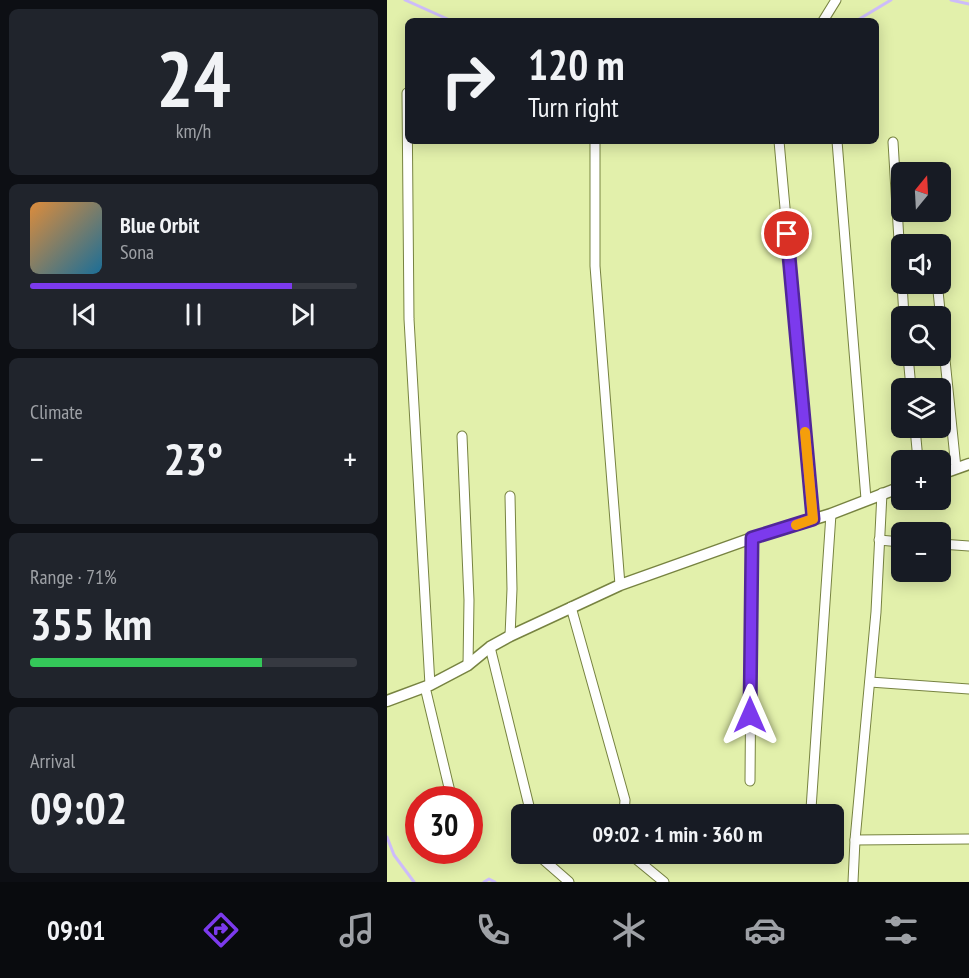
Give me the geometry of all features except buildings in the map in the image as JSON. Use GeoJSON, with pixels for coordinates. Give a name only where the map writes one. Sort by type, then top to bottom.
{"type":"FeatureCollection","features":[{"type":"Feature","properties":{"kind":"street"},"geometry":{"type":"LineString","coordinates":[[825,18],[836,0]]}},
{"type":"Feature","properties":{"kind":"street"},"geometry":{"type":"LineString","coordinates":[[893,142],[899,234]]}},
{"type":"Feature","properties":{"kind":"street"},"geometry":{"type":"LineString","coordinates":[[407,144],[409,320],[428,686],[449,786]]}},
{"type":"Feature","properties":{"kind":"street"},"geometry":{"type":"LineString","coordinates":[[594,144],[595,266],[620,585]]}},
{"type":"Feature","properties":{"kind":"street"},"geometry":{"type":"LineString","coordinates":[[779,144],[813,519]]}},
{"type":"Feature","properties":{"kind":"street"},"geometry":{"type":"LineString","coordinates":[[837,144],[866,499]]}},
{"type":"Feature","properties":{"kind":"street"},"geometry":{"type":"LineString","coordinates":[[938,294],[956,468]]}},
{"type":"Feature","properties":{"kind":"street"},"geometry":{"type":"LineString","coordinates":[[462,436],[469,600],[468,665]]}},
{"type":"Feature","properties":{"kind":"street"},"geometry":{"type":"LineString","coordinates":[[951,470],[969,464]]}},
{"type":"Feature","properties":{"kind":"street"},"geometry":{"type":"LineString","coordinates":[[387,701],[428,686],[468,665],[490,647],[510,636],[620,585],[752,538],[831,514],[891,490]]}},
{"type":"Feature","properties":{"kind":"street"},"geometry":{"type":"LineString","coordinates":[[853,882],[870,682],[882,493]]}},
{"type":"Feature","properties":{"kind":"street"},"geometry":{"type":"LineString","coordinates":[[510,496],[512,589],[510,636]]}},
{"type":"Feature","properties":{"kind":"street"},"geometry":{"type":"LineString","coordinates":[[811,804],[831,514]]}},
{"type":"Feature","properties":{"kind":"street"},"geometry":{"type":"LineString","coordinates":[[750,781],[752,538]]}},
{"type":"Feature","properties":{"kind":"street"},"geometry":{"type":"LineString","coordinates":[[879,540],[891,541]]}},
{"type":"Feature","properties":{"kind":"street"},"geometry":{"type":"LineString","coordinates":[[951,545],[969,546]]}},
{"type":"Feature","properties":{"kind":"street"},"geometry":{"type":"LineString","coordinates":[[571,607],[625,804]]}},
{"type":"Feature","properties":{"kind":"street"},"geometry":{"type":"LineString","coordinates":[[490,647],[529,804]]}},
{"type":"Feature","properties":{"kind":"street"},"geometry":{"type":"LineString","coordinates":[[870,682],[969,689]]}},
{"type":"Feature","properties":{"kind":"street"},"geometry":{"type":"LineString","coordinates":[[855,840],[969,839]]}},
{"type":"Feature","properties":{"kind":"street"},"geometry":{"type":"LineString","coordinates":[[548,864],[569,882]]}},
{"type":"Feature","properties":{"kind":"street"},"geometry":{"type":"LineString","coordinates":[[642,864],[664,882]]}},
{"type":"Feature","properties":{"kind":"waterway"},"geometry":{"type":"LineString","coordinates":[[405,0],[445,18]]}},
{"type":"Feature","properties":{"kind":"waterway"},"geometry":{"type":"LineString","coordinates":[[861,18],[891,0]]}},
{"type":"Feature","properties":{"kind":"waterway"},"geometry":{"type":"LineString","coordinates":[[951,0],[969,4]]}},
{"type":"Feature","properties":{"kind":"waterway"},"geometry":{"type":"LineString","coordinates":[[387,837],[394,855],[414,882]]}},
{"type":"Feature","properties":{"kind":"waterway"},"geometry":{"type":"LineString","coordinates":[[484,882],[489,879],[495,882]]}},
{"type":"Feature","properties":{"kind":"slow traffic"},"geometry":{"type":"LineString","coordinates":[[796,525],[813,519],[805,432]]}},
{"type":"Feature","properties":{"kind":"route"},"geometry":{"type":"LineString","coordinates":[[750,715],[752,538],[813,519],[787,234]]}}]}
